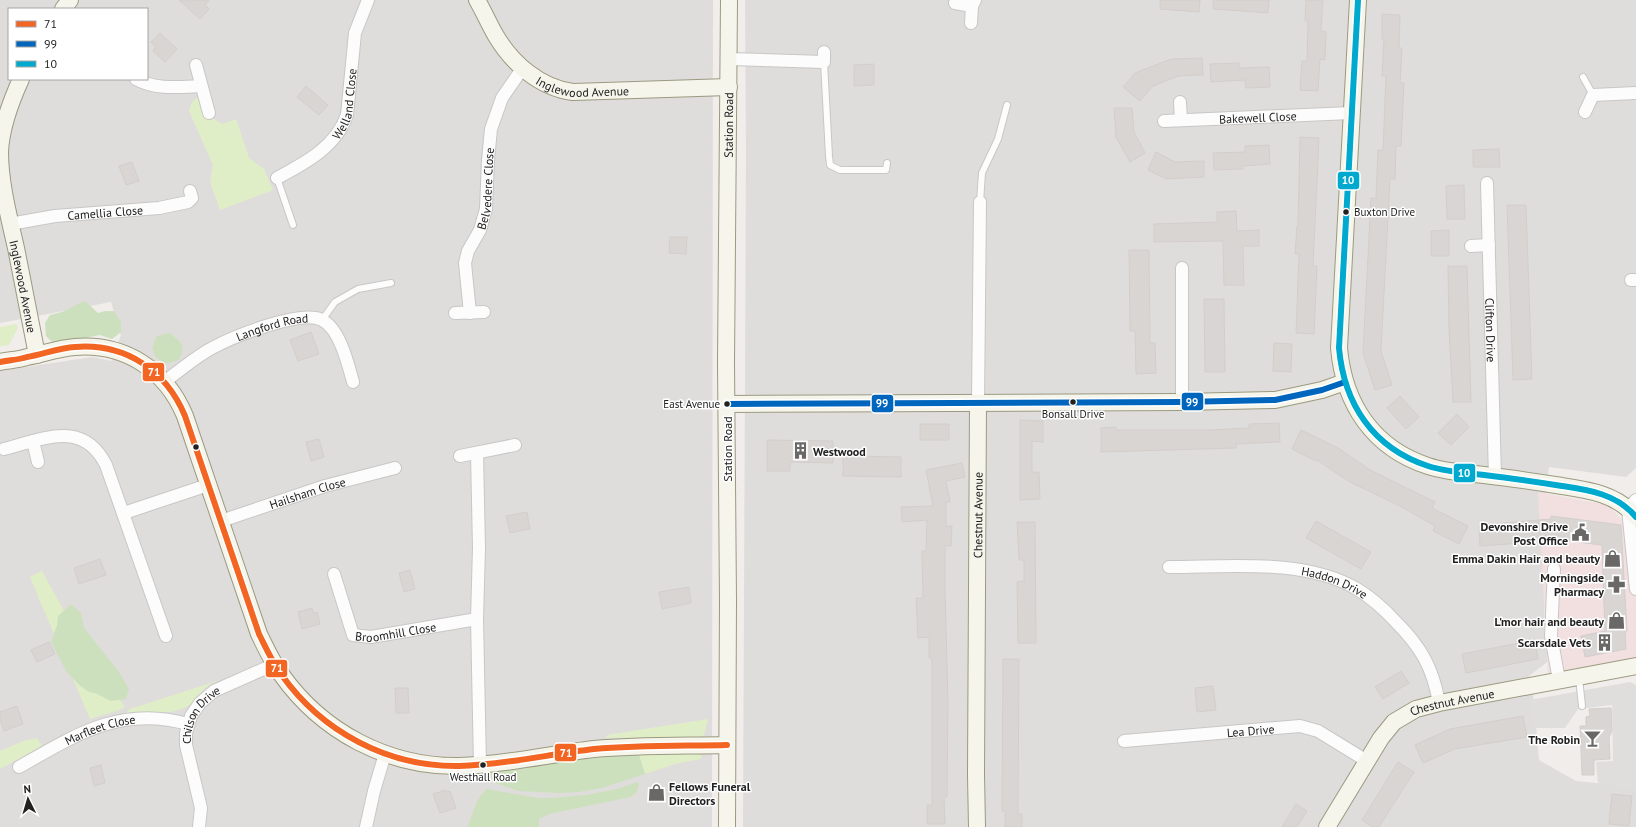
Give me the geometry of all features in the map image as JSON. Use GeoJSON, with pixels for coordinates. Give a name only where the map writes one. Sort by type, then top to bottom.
{"type":"FeatureCollection","features":[{"type":"Feature","properties":{"kind":"street"},"geometry":{"type":"LineString","coordinates":[[64,8],[70,0]]}},
{"type":"Feature","properties":{"kind":"street","name":"Welland Close"},"geometry":{"type":"LineString","coordinates":[[277,178],[304,163],[321,150],[335,137],[344,124],[347,116],[355,33],[368,0]]}},
{"type":"Feature","properties":{"kind":"street","name":"Inglewood Avenue"},"geometry":{"type":"LineString","coordinates":[[477,0],[500,43],[522,69],[555,88],[573,92],[729,87]]}},
{"type":"Feature","properties":{"kind":"street","name":"Station Road"},"geometry":{"type":"LineString","coordinates":[[727,827],[729,0]]}},
{"type":"Feature","properties":{"kind":"street"},"geometry":{"type":"LineString","coordinates":[[1358,0],[1339,336],[1340,360],[1344,382],[1352,402],[1361,417],[1375,434],[1388,446],[1408,458],[1428,466],[1450,471],[1601,493],[1633,509],[1636,589]]}},
{"type":"Feature","properties":{"kind":"street"},"geometry":{"type":"LineString","coordinates":[[955,3],[974,3],[971,23]]}},
{"type":"Feature","properties":{"kind":"street"},"geometry":{"type":"LineString","coordinates":[[729,59],[824,57]]}},
{"type":"Feature","properties":{"kind":"street"},"geometry":{"type":"LineString","coordinates":[[196,65],[209,113]]}},
{"type":"Feature","properties":{"kind":"street","name":"Belvedere Close"},"geometry":{"type":"LineString","coordinates":[[470,313],[465,263],[468,251],[480,230],[486,209],[491,130],[502,98],[522,69]]}},
{"type":"Feature","properties":{"kind":"street","name":"Inglewood Avenue"},"geometry":{"type":"LineString","coordinates":[[21,80],[11,105],[1,139],[1,175],[37,355]]}},
{"type":"Feature","properties":{"kind":"street"},"geometry":{"type":"LineString","coordinates":[[139,80],[158,86],[201,86]]}},
{"type":"Feature","properties":{"kind":"street"},"geometry":{"type":"LineString","coordinates":[[1585,112],[1593,95],[1636,93]]}},
{"type":"Feature","properties":{"kind":"street"},"geometry":{"type":"LineString","coordinates":[[1180,102],[1181,120]]}},
{"type":"Feature","properties":{"kind":"street","name":"Bakewell Close"},"geometry":{"type":"LineString","coordinates":[[1164,120],[1351,113]]}},
{"type":"Feature","properties":{"kind":"street","name":"Clifton Drive"},"geometry":{"type":"LineString","coordinates":[[1487,183],[1495,477]]}},
{"type":"Feature","properties":{"kind":"street","name":"Camellia Close"},"geometry":{"type":"LineString","coordinates":[[10,224],[54,216],[159,208],[188,202],[192,198],[190,191]]}},
{"type":"Feature","properties":{"kind":"street","name":"Chestnut Avenue"},"geometry":{"type":"LineString","coordinates":[[977,827],[976,775],[980,202]]}},
{"type":"Feature","properties":{"kind":"street"},"geometry":{"type":"LineString","coordinates":[[1471,246],[1489,245]]}},
{"type":"Feature","properties":{"kind":"street"},"geometry":{"type":"LineString","coordinates":[[1182,268],[1182,402]]}},
{"type":"Feature","properties":{"kind":"street"},"geometry":{"type":"LineString","coordinates":[[455,313],[484,312]]}},
{"type":"Feature","properties":{"kind":"street","name":"Langford Road"},"geometry":{"type":"LineString","coordinates":[[164,382],[187,364],[214,347],[260,328],[308,316],[322,320],[330,327],[344,350],[353,382]]}},
{"type":"Feature","properties":{"kind":"street"},"geometry":{"type":"LineString","coordinates":[[0,362],[73,347],[104,347],[130,356],[142,363],[164,382],[180,405],[259,634],[275,664],[289,685],[315,713],[350,738],[400,759],[428,765],[461,766],[594,749],[727,745]]}},
{"type":"Feature","properties":{"kind":"street"},"geometry":{"type":"LineString","coordinates":[[727,404],[978,404],[1275,400],[1322,390],[1344,382]]}},
{"type":"Feature","properties":{"kind":"street"},"geometry":{"type":"LineString","coordinates":[[4,448],[65,435],[72,436],[91,444],[101,455],[106,464],[124,513],[166,636]]}},
{"type":"Feature","properties":{"kind":"street"},"geometry":{"type":"LineString","coordinates":[[33,441],[38,462]]}},
{"type":"Feature","properties":{"kind":"street"},"geometry":{"type":"LineString","coordinates":[[460,456],[515,445]]}},
{"type":"Feature","properties":{"kind":"street"},"geometry":{"type":"LineString","coordinates":[[477,453],[479,548],[477,619],[480,764]]}},
{"type":"Feature","properties":{"kind":"street","name":"Hailsham Close"},"geometry":{"type":"LineString","coordinates":[[221,522],[325,486],[395,468]]}},
{"type":"Feature","properties":{"kind":"street"},"geometry":{"type":"LineString","coordinates":[[124,513],[208,485]]}},
{"type":"Feature","properties":{"kind":"street","name":"Haddon Drive"},"geometry":{"type":"LineString","coordinates":[[1169,567],[1260,567],[1296,569],[1320,574],[1351,586],[1378,604],[1404,629],[1428,665],[1435,680],[1440,703]]}},
{"type":"Feature","properties":{"kind":"street"},"geometry":{"type":"LineString","coordinates":[[1554,569],[1551,636],[1559,680]]}},
{"type":"Feature","properties":{"kind":"street","name":"Broomhill Close"},"geometry":{"type":"LineString","coordinates":[[334,574],[353,635],[371,637],[477,619]]}},
{"type":"Feature","properties":{"kind":"street","name":"Chilson Drive"},"geometry":{"type":"LineString","coordinates":[[199,827],[201,808],[186,745],[188,724],[195,709],[205,697],[275,664]]}},
{"type":"Feature","properties":{"kind":"street","name":"Chestnut Avenue"},"geometry":{"type":"LineString","coordinates":[[1327,827],[1368,761],[1380,738],[1394,722],[1416,708],[1636,666]]}},
{"type":"Feature","properties":{"kind":"street","name":"Marfleet Close"},"geometry":{"type":"LineString","coordinates":[[19,767],[72,737],[111,722],[147,717],[162,718],[188,724]]}},
{"type":"Feature","properties":{"kind":"street","name":"Lea Drive"},"geometry":{"type":"LineString","coordinates":[[1124,741],[1300,726],[1318,731],[1368,761]]}},
{"type":"Feature","properties":{"kind":"street"},"geometry":{"type":"LineString","coordinates":[[366,827],[374,791],[385,754]]}},
{"type":"Feature","properties":{"kind":"lane"},"geometry":{"type":"LineString","coordinates":[[824,57],[830,165],[840,170],[886,170],[887,163]]}},
{"type":"Feature","properties":{"kind":"lane"},"geometry":{"type":"LineString","coordinates":[[1583,78],[1593,95]]}},
{"type":"Feature","properties":{"kind":"lane"},"geometry":{"type":"LineString","coordinates":[[980,202],[982,173],[998,139],[1007,105]]}},
{"type":"Feature","properties":{"kind":"lane"},"geometry":{"type":"LineString","coordinates":[[277,178],[293,225]]}},
{"type":"Feature","properties":{"kind":"lane"},"geometry":{"type":"LineString","coordinates":[[322,320],[335,302],[358,288],[391,283]]}},
{"type":"Feature","properties":{"kind":"lane"},"geometry":{"type":"LineString","coordinates":[[1578,677],[1582,706]]}},
{"type":"Feature","properties":{"kind":"shaded area"},"geometry":{"type":"Polygon","coordinates":[[[0,0],[713,0],[712,827],[0,827],[0,371],[92,357],[112,361],[121,335],[111,302],[0,323],[0,0]]]}},
{"type":"Feature","properties":{"kind":"shaded area"},"geometry":{"type":"Polygon","coordinates":[[[745,0],[1636,0],[1636,468],[1626,477],[1549,467],[1546,495],[1544,629],[1550,660],[1529,676],[1534,701],[1539,760],[1576,781],[1636,787],[1636,827],[743,827],[746,156],[745,0]]]}},
{"type":"Feature","properties":{"kind":"shaded area"},"geometry":{"type":"Polygon","coordinates":[[[1538,492],[1608,505],[1636,535],[1636,657],[1548,675],[1538,492]]]}},
{"type":"Feature","properties":{"kind":"shaded area"},"geometry":{"type":"Polygon","coordinates":[[[1630,682],[1636,685],[1636,789],[1598,784],[1596,762],[1613,761],[1612,705],[1578,709],[1565,728],[1534,728],[1530,700],[1630,682]]]}},
{"type":"Feature","properties":{"kind":"green space"},"geometry":{"type":"Polygon","coordinates":[[[198,97],[204,113],[222,124],[236,119],[249,158],[264,169],[273,190],[220,210],[210,182],[213,165],[189,111],[192,102],[198,97]]]}},
{"type":"Feature","properties":{"kind":"green space"},"geometry":{"type":"Polygon","coordinates":[[[85,301],[98,313],[114,311],[121,322],[121,332],[112,339],[100,335],[54,344],[46,336],[45,323],[50,315],[62,312],[85,301]]]}},
{"type":"Feature","properties":{"kind":"green space"},"geometry":{"type":"Polygon","coordinates":[[[16,324],[18,328],[9,345],[0,346],[0,327],[16,324]]]}},
{"type":"Feature","properties":{"kind":"green space"},"geometry":{"type":"Polygon","coordinates":[[[170,333],[182,345],[182,351],[179,360],[164,364],[155,356],[152,347],[157,336],[170,333]]]}},
{"type":"Feature","properties":{"kind":"green space"},"geometry":{"type":"Polygon","coordinates":[[[42,571],[92,662],[125,707],[122,709],[90,719],[30,577],[42,571]]]}},
{"type":"Feature","properties":{"kind":"green space"},"geometry":{"type":"Polygon","coordinates":[[[71,604],[81,613],[84,628],[119,672],[129,689],[126,699],[111,701],[95,693],[89,692],[79,685],[66,671],[51,642],[57,625],[58,616],[71,604]]]}},
{"type":"Feature","properties":{"kind":"green space"},"geometry":{"type":"Polygon","coordinates":[[[217,681],[205,688],[191,704],[182,709],[171,712],[126,713],[130,709],[217,681]]]}},
{"type":"Feature","properties":{"kind":"green space"},"geometry":{"type":"Polygon","coordinates":[[[708,719],[704,735],[698,737],[606,738],[607,735],[708,719]]]}},
{"type":"Feature","properties":{"kind":"green space"},"geometry":{"type":"Polygon","coordinates":[[[37,738],[42,746],[0,769],[0,751],[23,741],[37,738]]]}},
{"type":"Feature","properties":{"kind":"green space"},"geometry":{"type":"Polygon","coordinates":[[[699,754],[702,757],[701,759],[675,764],[645,774],[639,755],[699,754]]]}},
{"type":"Feature","properties":{"kind":"green space"},"geometry":{"type":"Polygon","coordinates":[[[639,755],[645,774],[602,788],[579,792],[559,793],[518,791],[491,781],[490,773],[583,759],[639,755]]]}},
{"type":"Feature","properties":{"kind":"green space"},"geometry":{"type":"Polygon","coordinates":[[[637,782],[639,783],[637,792],[631,797],[549,814],[539,819],[539,827],[467,827],[477,802],[487,789],[538,798],[552,798],[586,795],[617,789],[637,782]]]}},
{"type":"Feature","properties":{"kind":"building"},"geometry":{"type":"Polygon","coordinates":[[[179,0],[209,0],[205,5],[209,9],[200,19],[179,0]]]}},
{"type":"Feature","properties":{"kind":"building"},"geometry":{"type":"Polygon","coordinates":[[[1160,0],[1200,0],[1199,12],[1160,9],[1160,0]]]}},
{"type":"Feature","properties":{"kind":"building"},"geometry":{"type":"Polygon","coordinates":[[[1213,0],[1269,0],[1268,13],[1213,9],[1213,0]]]}},
{"type":"Feature","properties":{"kind":"building"},"geometry":{"type":"Polygon","coordinates":[[[1306,0],[1323,0],[1321,31],[1326,32],[1325,60],[1320,59],[1318,91],[1300,90],[1302,61],[1307,61],[1308,21],[1305,21],[1306,0]]]}},
{"type":"Feature","properties":{"kind":"building"},"geometry":{"type":"Polygon","coordinates":[[[1382,14],[1400,15],[1399,48],[1402,48],[1400,83],[1404,83],[1401,146],[1396,146],[1395,179],[1390,179],[1381,351],[1392,385],[1375,390],[1363,353],[1371,198],[1376,198],[1378,150],[1383,150],[1386,76],[1382,76],[1384,39],[1382,39],[1382,14]]]}},
{"type":"Feature","properties":{"kind":"building"},"geometry":{"type":"Polygon","coordinates":[[[160,33],[177,49],[165,62],[153,51],[156,47],[151,42],[160,33]]]}},
{"type":"Feature","properties":{"kind":"building"},"geometry":{"type":"Polygon","coordinates":[[[1202,58],[1203,75],[1178,76],[1153,86],[1140,101],[1123,87],[1135,73],[1171,59],[1202,58]]]}},
{"type":"Feature","properties":{"kind":"building"},"geometry":{"type":"Polygon","coordinates":[[[1239,63],[1239,68],[1269,67],[1270,87],[1246,88],[1245,80],[1211,82],[1210,64],[1239,63]]]}},
{"type":"Feature","properties":{"kind":"building"},"geometry":{"type":"Polygon","coordinates":[[[874,64],[874,85],[854,86],[854,65],[874,64]]]}},
{"type":"Feature","properties":{"kind":"building"},"geometry":{"type":"Polygon","coordinates":[[[306,86],[328,105],[319,115],[297,97],[306,86]]]}},
{"type":"Feature","properties":{"kind":"building"},"geometry":{"type":"Polygon","coordinates":[[[1114,108],[1132,108],[1134,132],[1145,153],[1130,162],[1116,137],[1114,108]]]}},
{"type":"Feature","properties":{"kind":"building"},"geometry":{"type":"Polygon","coordinates":[[[1300,137],[1319,138],[1313,266],[1317,266],[1314,334],[1296,333],[1299,254],[1295,254],[1298,226],[1300,137]]]}},
{"type":"Feature","properties":{"kind":"building"},"geometry":{"type":"Polygon","coordinates":[[[1269,145],[1270,164],[1243,166],[1243,169],[1214,170],[1213,153],[1245,152],[1245,146],[1269,145]]]}},
{"type":"Feature","properties":{"kind":"building"},"geometry":{"type":"Polygon","coordinates":[[[1499,149],[1500,167],[1473,167],[1473,150],[1499,149]]]}},
{"type":"Feature","properties":{"kind":"building"},"geometry":{"type":"Polygon","coordinates":[[[1156,152],[1175,162],[1204,161],[1204,177],[1166,179],[1148,170],[1156,152]]]}},
{"type":"Feature","properties":{"kind":"building"},"geometry":{"type":"Polygon","coordinates":[[[132,162],[139,181],[126,185],[119,166],[132,162]]]}},
{"type":"Feature","properties":{"kind":"building"},"geometry":{"type":"Polygon","coordinates":[[[1464,185],[1465,219],[1447,219],[1446,186],[1464,185]]]}},
{"type":"Feature","properties":{"kind":"building"},"geometry":{"type":"Polygon","coordinates":[[[1507,205],[1526,205],[1532,379],[1513,380],[1507,205]]]}},
{"type":"Feature","properties":{"kind":"building"},"geometry":{"type":"Polygon","coordinates":[[[1236,211],[1237,231],[1259,230],[1259,246],[1243,246],[1244,285],[1224,285],[1223,241],[1154,242],[1154,224],[1217,222],[1217,212],[1236,211]]]}},
{"type":"Feature","properties":{"kind":"building"},"geometry":{"type":"Polygon","coordinates":[[[1449,230],[1449,256],[1431,256],[1431,231],[1449,230]]]}},
{"type":"Feature","properties":{"kind":"building"},"geometry":{"type":"Polygon","coordinates":[[[670,237],[687,237],[686,254],[669,253],[670,237]]]}},
{"type":"Feature","properties":{"kind":"building"},"geometry":{"type":"Polygon","coordinates":[[[1129,250],[1149,250],[1150,343],[1155,343],[1156,373],[1136,374],[1135,331],[1130,331],[1129,250]]]}},
{"type":"Feature","properties":{"kind":"building"},"geometry":{"type":"Polygon","coordinates":[[[1448,266],[1467,266],[1471,402],[1453,402],[1449,329],[1448,266]]]}},
{"type":"Feature","properties":{"kind":"building"},"geometry":{"type":"Polygon","coordinates":[[[1204,299],[1224,299],[1225,372],[1205,372],[1204,299]]]}},
{"type":"Feature","properties":{"kind":"building"},"geometry":{"type":"Polygon","coordinates":[[[311,332],[319,354],[298,361],[290,340],[311,332]]]}},
{"type":"Feature","properties":{"kind":"building"},"geometry":{"type":"Polygon","coordinates":[[[1274,343],[1292,344],[1291,372],[1273,371],[1274,343]]]}},
{"type":"Feature","properties":{"kind":"building"},"geometry":{"type":"Polygon","coordinates":[[[1400,396],[1419,417],[1406,429],[1387,408],[1400,396]]]}},
{"type":"Feature","properties":{"kind":"building"},"geometry":{"type":"Polygon","coordinates":[[[1457,414],[1469,427],[1451,445],[1438,433],[1457,414]]]}},
{"type":"Feature","properties":{"kind":"building"},"geometry":{"type":"Polygon","coordinates":[[[1020,420],[1043,421],[1043,442],[1032,441],[1032,472],[1039,472],[1040,499],[1020,500],[1020,420]]]}},
{"type":"Feature","properties":{"kind":"building"},"geometry":{"type":"Polygon","coordinates":[[[1279,423],[1280,442],[1236,444],[1236,448],[1101,452],[1101,428],[1116,427],[1116,430],[1209,430],[1249,428],[1249,424],[1279,423]]]}},
{"type":"Feature","properties":{"kind":"building"},"geometry":{"type":"Polygon","coordinates":[[[920,424],[949,424],[949,440],[920,440],[920,424]]]}},
{"type":"Feature","properties":{"kind":"building"},"geometry":{"type":"Polygon","coordinates":[[[1301,430],[1338,448],[1370,470],[1435,502],[1432,508],[1468,526],[1459,544],[1433,531],[1435,526],[1400,506],[1350,482],[1317,460],[1316,461],[1292,449],[1301,430]]]}},
{"type":"Feature","properties":{"kind":"building"},"geometry":{"type":"Polygon","coordinates":[[[319,439],[324,457],[311,461],[306,442],[319,439]]]}},
{"type":"Feature","properties":{"kind":"building","name":"Westwood"},"geometry":{"type":"Polygon","coordinates":[[[767,440],[833,441],[833,463],[790,462],[790,471],[767,471],[767,440]]]}},
{"type":"Feature","properties":{"kind":"building"},"geometry":{"type":"Polygon","coordinates":[[[843,456],[901,457],[901,477],[843,476],[843,456]]]}},
{"type":"Feature","properties":{"kind":"building"},"geometry":{"type":"Polygon","coordinates":[[[962,463],[965,477],[946,481],[950,502],[946,502],[946,526],[952,526],[951,546],[945,546],[948,701],[947,797],[944,797],[945,824],[927,824],[927,805],[932,805],[932,658],[929,658],[929,637],[918,638],[916,598],[923,598],[922,551],[926,551],[927,520],[902,522],[901,507],[933,506],[926,470],[962,463]]]}},
{"type":"Feature","properties":{"kind":"building"},"geometry":{"type":"Polygon","coordinates":[[[527,512],[530,529],[510,533],[506,516],[527,512]]]}},
{"type":"Feature","properties":{"kind":"building"},"geometry":{"type":"Polygon","coordinates":[[[1551,516],[1621,525],[1627,631],[1625,631],[1626,649],[1585,657],[1581,636],[1605,631],[1602,545],[1534,537],[1535,542],[1480,546],[1479,525],[1551,519],[1551,516]]]}},
{"type":"Feature","properties":{"kind":"building"},"geometry":{"type":"Polygon","coordinates":[[[1316,521],[1371,552],[1361,569],[1306,538],[1316,521]]]}},
{"type":"Feature","properties":{"kind":"building"},"geometry":{"type":"Polygon","coordinates":[[[1017,522],[1035,522],[1036,643],[1018,643],[1017,582],[1024,581],[1024,560],[1019,560],[1017,522]]]}},
{"type":"Feature","properties":{"kind":"building"},"geometry":{"type":"Polygon","coordinates":[[[100,559],[106,575],[79,584],[74,568],[100,559]]]}},
{"type":"Feature","properties":{"kind":"building"},"geometry":{"type":"Polygon","coordinates":[[[410,570],[415,589],[404,592],[399,573],[410,570]]]}},
{"type":"Feature","properties":{"kind":"building"},"geometry":{"type":"Polygon","coordinates":[[[689,587],[691,603],[662,609],[659,592],[689,587]]]}},
{"type":"Feature","properties":{"kind":"building"},"geometry":{"type":"Polygon","coordinates":[[[312,608],[313,613],[317,612],[320,624],[302,629],[298,612],[312,608]]]}},
{"type":"Feature","properties":{"kind":"building"},"geometry":{"type":"Polygon","coordinates":[[[1535,640],[1538,659],[1466,673],[1462,654],[1535,640]]]}},
{"type":"Feature","properties":{"kind":"building"},"geometry":{"type":"Polygon","coordinates":[[[49,642],[55,654],[37,662],[31,650],[49,642]]]}},
{"type":"Feature","properties":{"kind":"building"},"geometry":{"type":"Polygon","coordinates":[[[1003,659],[1019,659],[1018,814],[1022,814],[1022,827],[1005,827],[1005,811],[1002,811],[1003,659]]]}},
{"type":"Feature","properties":{"kind":"building"},"geometry":{"type":"Polygon","coordinates":[[[1401,671],[1409,683],[1383,699],[1375,687],[1401,671]]]}},
{"type":"Feature","properties":{"kind":"building"},"geometry":{"type":"Polygon","coordinates":[[[1213,686],[1216,710],[1197,712],[1195,688],[1213,686]]]}},
{"type":"Feature","properties":{"kind":"building"},"geometry":{"type":"Polygon","coordinates":[[[395,688],[408,688],[409,713],[396,713],[395,688]]]}},
{"type":"Feature","properties":{"kind":"building"},"geometry":{"type":"Polygon","coordinates":[[[17,706],[23,724],[4,731],[0,719],[0,712],[17,706]]]}},
{"type":"Feature","properties":{"kind":"building"},"geometry":{"type":"Polygon","coordinates":[[[1611,708],[1612,731],[1609,737],[1610,759],[1594,760],[1594,775],[1582,775],[1580,726],[1586,726],[1586,717],[1590,716],[1589,709],[1611,708]]]}},
{"type":"Feature","properties":{"kind":"building"},"geometry":{"type":"Polygon","coordinates":[[[1523,716],[1527,737],[1455,749],[1423,763],[1415,745],[1450,729],[1523,716]]]}},
{"type":"Feature","properties":{"kind":"building"},"geometry":{"type":"Polygon","coordinates":[[[1398,762],[1414,772],[1379,827],[1372,827],[1362,820],[1398,762]]]}},
{"type":"Feature","properties":{"kind":"building"},"geometry":{"type":"Polygon","coordinates":[[[101,765],[105,783],[94,786],[90,768],[101,765]]]}},
{"type":"Feature","properties":{"kind":"building"},"geometry":{"type":"Polygon","coordinates":[[[446,790],[447,792],[450,791],[456,808],[440,813],[433,794],[446,790]]]}},
{"type":"Feature","properties":{"kind":"building"},"geometry":{"type":"Polygon","coordinates":[[[1612,794],[1632,796],[1629,826],[1609,824],[1612,794]]]}},
{"type":"Feature","properties":{"kind":"building"},"geometry":{"type":"Polygon","coordinates":[[[1296,804],[1307,811],[1297,827],[1282,827],[1296,804]]]}},
{"type":"Feature","properties":{"kind":"transit line","name":"10"},"geometry":{"type":"LineString","coordinates":[[1358,0],[1339,348],[1347,388],[1355,405],[1377,436],[1392,448],[1409,458],[1428,466],[1449,471],[1523,480],[1602,494],[1620,503],[1636,517]]}},
{"type":"Feature","properties":{"kind":"transit line","name":"71"},"geometry":{"type":"LineString","coordinates":[[0,362],[75,347],[93,347],[111,350],[127,355],[142,363],[167,385],[185,416],[259,634],[272,660],[298,695],[316,713],[337,729],[359,742],[382,753],[407,760],[433,765],[459,766],[510,762],[594,749],[644,746],[727,745]]}},
{"type":"Feature","properties":{"kind":"transit line","name":"99"},"geometry":{"type":"LineString","coordinates":[[727,404],[1182,402],[1275,400],[1322,390],[1345,382]]}},
{"type":"Feature","properties":{"kind":"place","name":"Buxton Drive"},"geometry":{"type":"Point","coordinates":[1346,212]}},
{"type":"Feature","properties":{"kind":"place","name":"Bonsall Drive"},"geometry":{"type":"Point","coordinates":[1073,402]}},
{"type":"Feature","properties":{"kind":"place","name":"East Avenue"},"geometry":{"type":"Point","coordinates":[727,404]}},
{"type":"Feature","properties":{"kind":"place","name":"Westwood"},"geometry":{"type":"Point","coordinates":[800,451]}},
{"type":"Feature","properties":{"kind":"place","name":"Devonshire Drive Post Office"},"geometry":{"type":"Point","coordinates":[1581,533]}},
{"type":"Feature","properties":{"kind":"place","name":"Emma Dakin Hair and beauty"},"geometry":{"type":"Point","coordinates":[1613,558]}},
{"type":"Feature","properties":{"kind":"place","name":"Morningside Pharmacy"},"geometry":{"type":"Point","coordinates":[1617,584]}},
{"type":"Feature","properties":{"kind":"place","name":"L'mor hair and beauty"},"geometry":{"type":"Point","coordinates":[1617,621]}},
{"type":"Feature","properties":{"kind":"place","name":"Scarsdale Vets"},"geometry":{"type":"Point","coordinates":[1604,642]}},
{"type":"Feature","properties":{"kind":"place","name":"The Robin"},"geometry":{"type":"Point","coordinates":[1593,739]}},
{"type":"Feature","properties":{"kind":"place","name":"Westhall Road"},"geometry":{"type":"Point","coordinates":[483,765]}},
{"type":"Feature","properties":{"kind":"place","name":"Fellows Funeral Directors"},"geometry":{"type":"Point","coordinates":[656,793]}}]}
